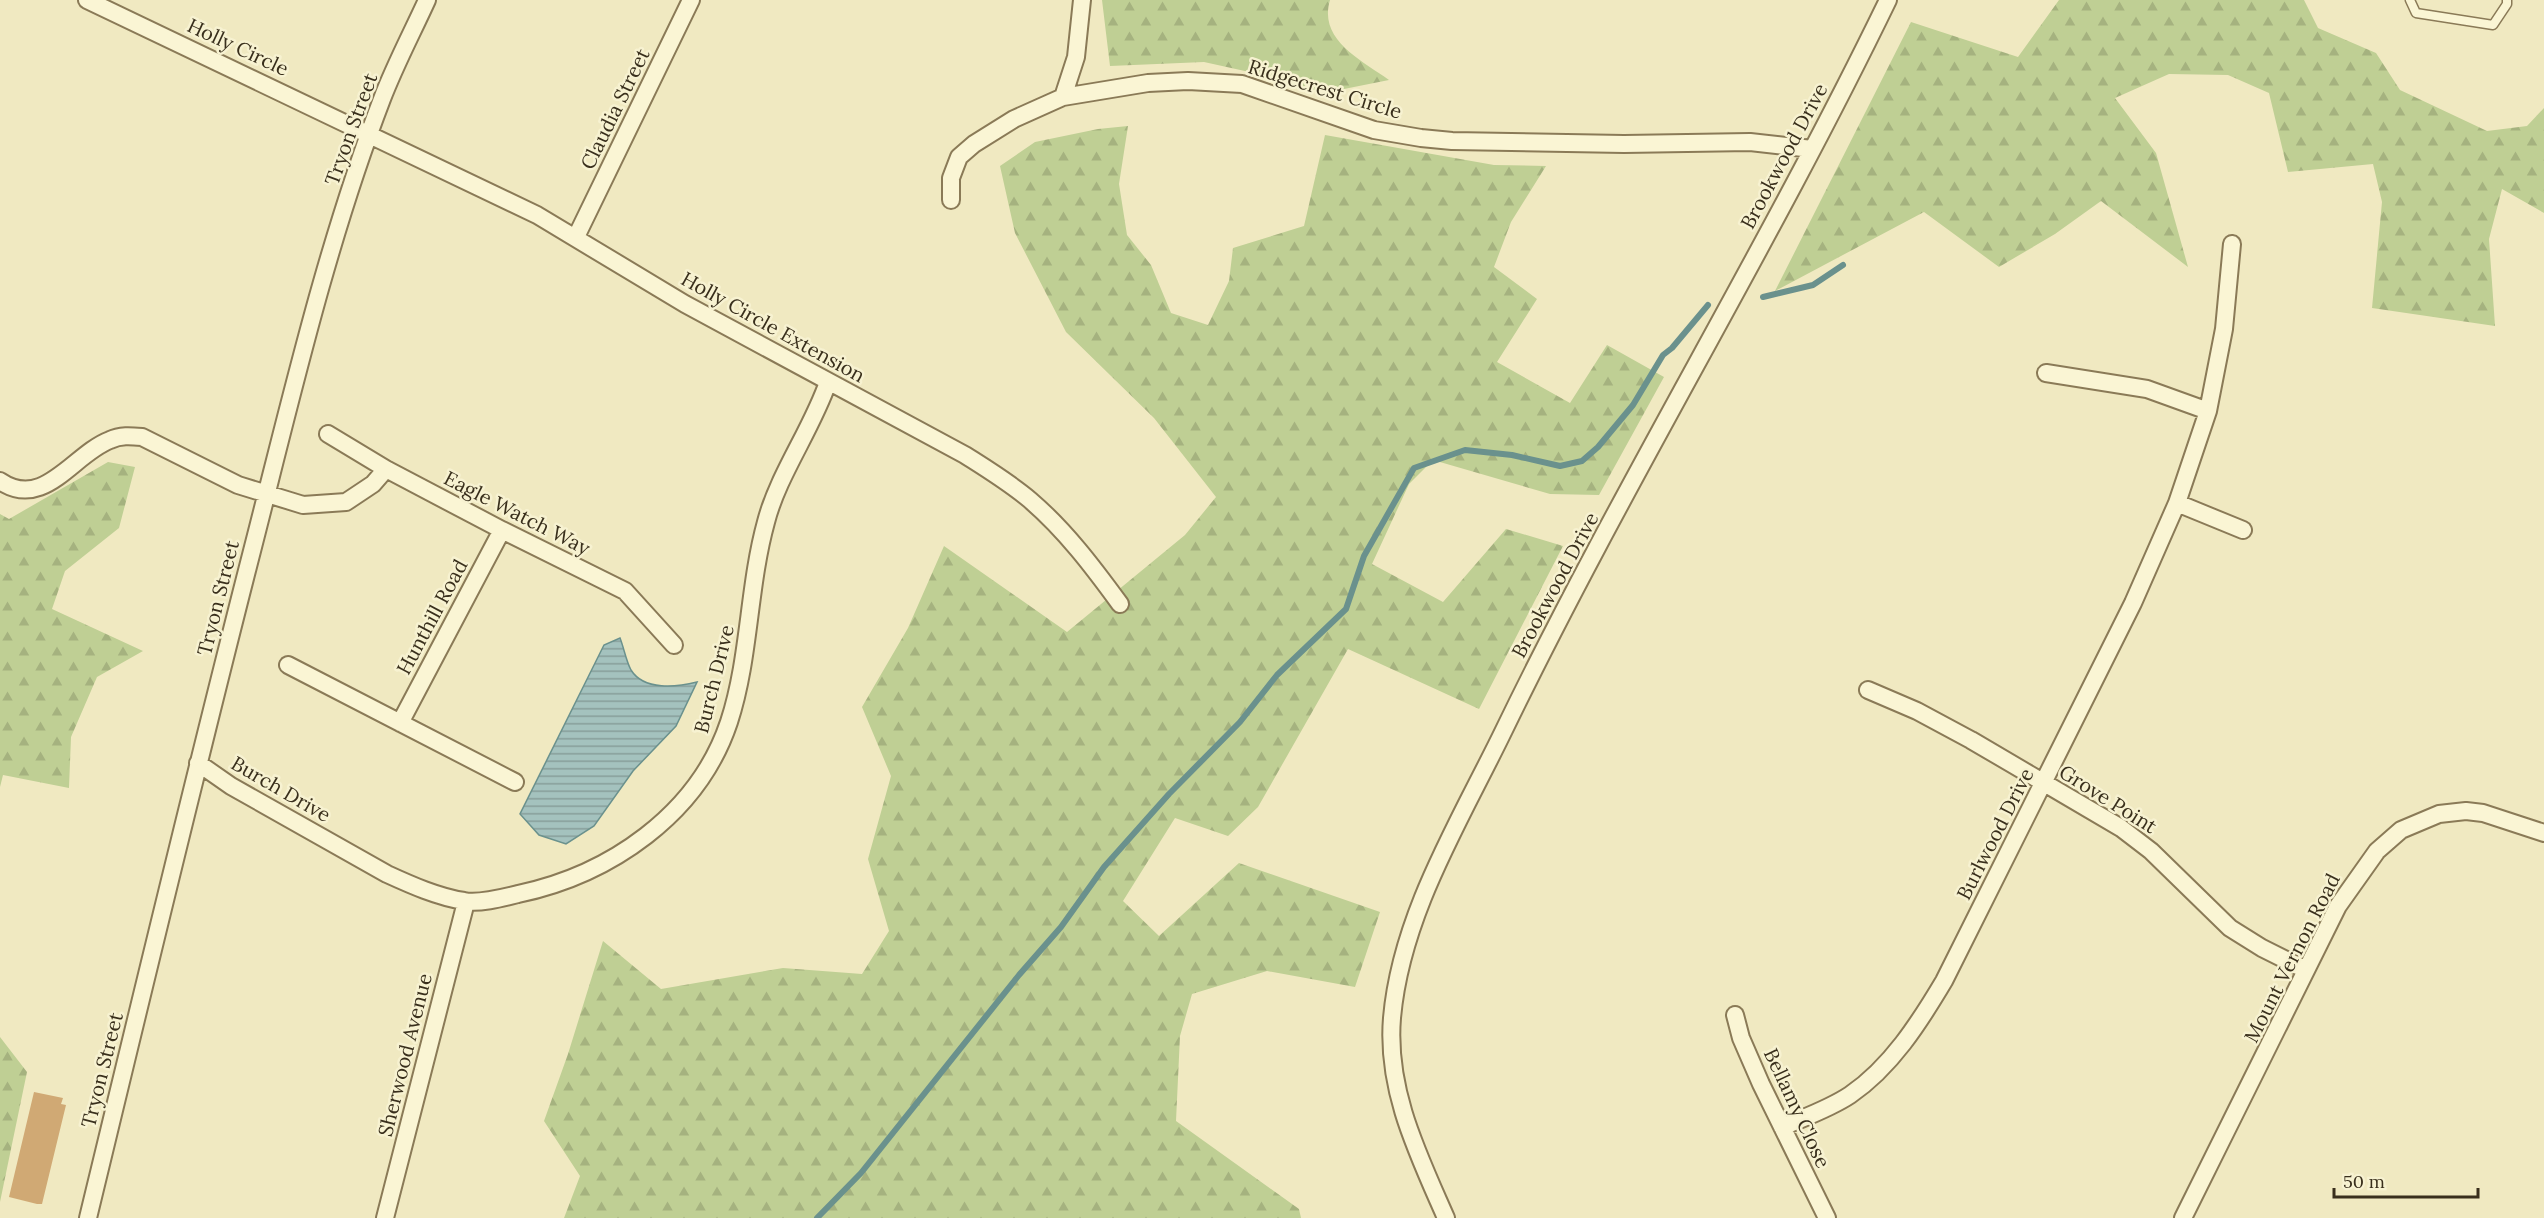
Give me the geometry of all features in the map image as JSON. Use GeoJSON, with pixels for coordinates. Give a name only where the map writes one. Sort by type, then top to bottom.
{"type":"FeatureCollection","features":[{"type":"Feature","properties":{"kind":"street","name":"Holly Circle"},"geometry":{"type":"LineString","coordinates":[[87,0],[370,134]]}},
{"type":"Feature","properties":{"kind":"street","name":"Tryon Street"},"geometry":{"type":"LineString","coordinates":[[88,1218],[198,763],[320,293],[349,193],[383,96],[427,0]]}},
{"type":"Feature","properties":{"kind":"street","name":"Claudia Street"},"geometry":{"type":"LineString","coordinates":[[576,237],[692,0]]}},
{"type":"Feature","properties":{"kind":"street"},"geometry":{"type":"LineString","coordinates":[[1062,97],[1076,57],[1082,0]]}},
{"type":"Feature","properties":{"kind":"street","name":"Brookwood Drive"},"geometry":{"type":"LineString","coordinates":[[1446,1218],[1408,1127],[1398,1098],[1393,1071],[1392,1016],[1401,969],[1418,913],[1435,872],[1566,607],[1840,100],[1888,0]]}},
{"type":"Feature","properties":{"kind":"street","name":"Ridgecrest Circle"},"geometry":{"type":"LineString","coordinates":[[951,200],[951,178],[958,157],[1014,119],[1062,97],[1148,83],[1219,81],[1242,84],[1374,130],[1421,138],[1452,141],[1624,144],[1750,142],[1812,149]]}},
{"type":"Feature","properties":{"kind":"street","name":"Holly Circle Extension"},"geometry":{"type":"LineString","coordinates":[[370,134],[537,215],[685,304],[965,455],[1008,483],[1054,523],[1087,560],[1120,604]]}},
{"type":"Feature","properties":{"kind":"street","name":"Burlwood Drive"},"geometry":{"type":"LineString","coordinates":[[1782,1127],[1832,1106],[1850,1095],[1878,1071],[1906,1040],[1944,981],[2133,603],[2176,503],[2208,411],[2224,329],[2232,244]]}},
{"type":"Feature","properties":{"kind":"street"},"geometry":{"type":"LineString","coordinates":[[2046,373],[2147,389],[2208,411]]}},
{"type":"Feature","properties":{"kind":"street","name":"Burch Drive"},"geometry":{"type":"LineString","coordinates":[[198,763],[231,786],[387,874],[411,885],[466,902],[547,888],[602,865],[629,849],[682,802],[702,776],[720,745],[734,705],[760,546],[767,519],[775,496],[819,410],[828,382]]}},
{"type":"Feature","properties":{"kind":"street","name":"Eagle Watch Way"},"geometry":{"type":"LineString","coordinates":[[328,434],[386,469],[625,591],[674,645]]}},
{"type":"Feature","properties":{"kind":"street"},"geometry":{"type":"LineString","coordinates":[[0,481],[14,488],[26,490],[42,487],[98,446],[119,437],[132,436],[142,438],[238,485],[303,505],[346,502],[373,484],[386,469]]}},
{"type":"Feature","properties":{"kind":"street"},"geometry":{"type":"LineString","coordinates":[[2176,503],[2243,530]]}},
{"type":"Feature","properties":{"kind":"street","name":"Hunthill Road"},"geometry":{"type":"LineString","coordinates":[[400,723],[502,530]]}},
{"type":"Feature","properties":{"kind":"street"},"geometry":{"type":"LineString","coordinates":[[288,665],[515,782]]}},
{"type":"Feature","properties":{"kind":"street","name":"Grove Point"},"geometry":{"type":"LineString","coordinates":[[1868,690],[1917,711],[2095,811],[2151,850],[2230,928],[2262,948],[2306,970]]}},
{"type":"Feature","properties":{"kind":"street","name":"Mount Vernon Road"},"geometry":{"type":"LineString","coordinates":[[2182,1218],[2338,906],[2377,850],[2401,831],[2422,819],[2439,814],[2466,811],[2500,817],[2544,833]]}},
{"type":"Feature","properties":{"kind":"street","name":"Sherwood Avenue"},"geometry":{"type":"LineString","coordinates":[[385,1218],[466,902]]}},
{"type":"Feature","properties":{"kind":"street","name":"Bellamy Close"},"geometry":{"type":"LineString","coordinates":[[1736,1015],[1741,1038],[1827,1218]]}},
{"type":"Feature","properties":{"kind":"lane"},"geometry":{"type":"LineString","coordinates":[[2410,0],[2416,13],[2493,25],[2507,4],[2507,0]]}},
{"type":"Feature","properties":{"kind":"green space"},"geometry":{"type":"Polygon","coordinates":[[[1102,0],[1330,0],[1328,14],[1330,27],[1336,38],[1344,48],[1389,80],[1324,93],[1276,78],[1204,62],[1110,66],[1102,0]]]}},
{"type":"Feature","properties":{"kind":"green space"},"geometry":{"type":"Polygon","coordinates":[[[2059,0],[2304,0],[2318,28],[2376,53],[2400,90],[2487,131],[2527,126],[2544,108],[2544,213],[2502,189],[2489,239],[2495,326],[2372,308],[2382,202],[2373,164],[2288,172],[2269,93],[2228,75],[2169,74],[2115,98],[2156,153],[2188,267],[2101,201],[2055,234],[1999,267],[1924,212],[1775,291],[1911,22],[2018,57],[2059,0]]]}},
{"type":"Feature","properties":{"kind":"green space"},"geometry":{"type":"Polygon","coordinates":[[[1128,126],[1119,184],[1127,235],[1151,265],[1171,313],[1208,325],[1229,281],[1233,248],[1304,226],[1325,135],[1494,165],[1546,166],[1511,222],[1494,267],[1537,299],[1497,362],[1570,403],[1607,345],[1664,377],[1599,495],[1550,494],[1433,460],[1409,484],[1372,564],[1443,602],[1506,529],[1563,546],[1479,709],[1348,649],[1258,807],[1228,836],[1175,818],[1123,901],[1159,936],[1239,863],[1380,912],[1355,987],[1267,971],[1192,994],[1180,1036],[1176,1121],[1299,1209],[1301,1218],[564,1218],[580,1176],[544,1121],[568,1054],[603,941],[661,989],[783,968],[862,974],[889,931],[868,859],[891,776],[862,707],[908,628],[944,546],[1067,632],[1185,535],[1216,497],[1154,418],[1066,332],[1015,233],[1000,166],[1035,142],[1098,129],[1128,126]]]}},
{"type":"Feature","properties":{"kind":"green space"},"geometry":{"type":"Polygon","coordinates":[[[108,462],[135,467],[119,528],[65,571],[52,609],[143,651],[97,677],[71,737],[69,788],[3,775],[0,787],[0,514],[9,519],[108,462]]]}},
{"type":"Feature","properties":{"kind":"green space"},"geometry":{"type":"Polygon","coordinates":[[[0,1037],[27,1072],[0,1202],[0,1037]]]}},
{"type":"Feature","properties":{"kind":"water"},"geometry":{"type":"Polygon","coordinates":[[[620,638],[631,670],[644,681],[661,686],[697,682],[676,726],[633,771],[594,826],[566,844],[539,835],[520,814],[604,645],[620,638]]]}},
{"type":"Feature","properties":{"kind":"building"},"geometry":{"type":"Polygon","coordinates":[[[34,1092],[63,1098],[61,1104],[66,1105],[42,1204],[9,1197],[34,1092]]]}},
{"type":"Feature","properties":{"kind":"waterway"},"geometry":{"type":"LineString","coordinates":[[1763,297],[1813,285],[1843,265]]}},
{"type":"Feature","properties":{"kind":"waterway"},"geometry":{"type":"LineString","coordinates":[[817,1218],[861,1173],[1019,975],[1061,927],[1104,867],[1169,794],[1240,722],[1277,675],[1346,609],[1364,556],[1414,468],[1465,450],[1512,455],[1560,466],[1582,461],[1598,447],[1633,405],[1663,355],[1672,348],[1708,305]]}}]}
